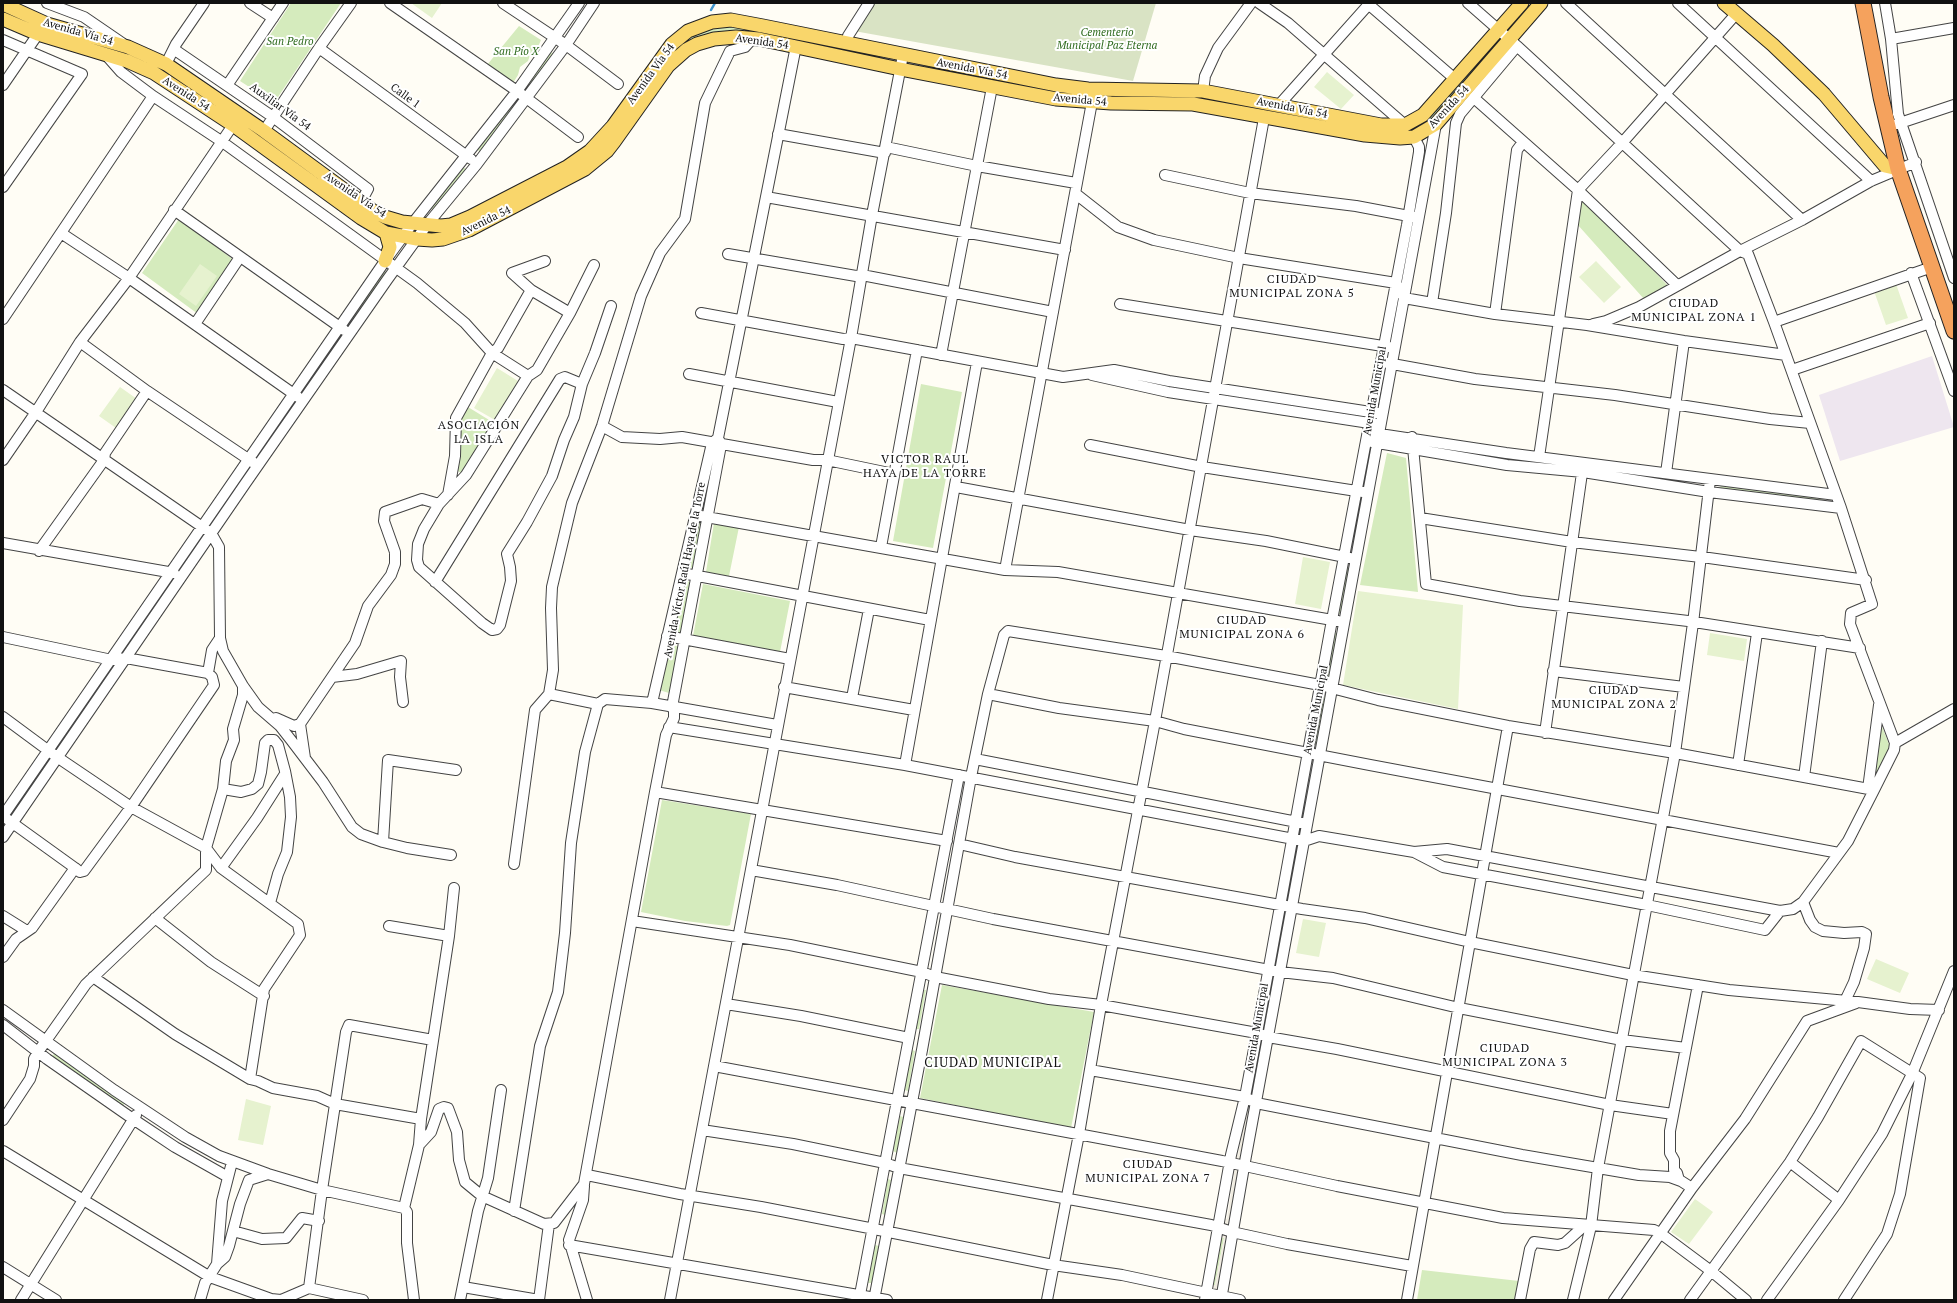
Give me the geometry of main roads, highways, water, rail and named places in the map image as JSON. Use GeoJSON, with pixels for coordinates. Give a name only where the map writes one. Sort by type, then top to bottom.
{"type":"FeatureCollection","features":[{"type":"Feature","properties":{"kind":"highway"},"geometry":{"type":"LineString","coordinates":[[1863,3],[1881,97],[1895,125],[1898,169],[1954,331]]}},
{"type":"Feature","properties":{"kind":"main road","name":"Avenida Vía 54"},"geometry":{"type":"LineString","coordinates":[[3,4],[47,24],[128,47],[166,64],[264,131],[361,202],[385,217],[426,226],[451,225],[470,218],[567,167],[590,151],[613,126],[672,44],[696,27],[712,22],[731,20],[846,44],[1075,87],[1203,91],[1381,125],[1405,125],[1423,115],[1522,3]]}},
{"type":"Feature","properties":{"kind":"main road","name":"Avenida 54"},"geometry":{"type":"LineString","coordinates":[[3,19],[38,34],[127,60],[154,73],[233,125],[343,206],[386,233],[417,239],[443,239],[458,235],[574,176],[606,151],[668,66],[686,50],[697,44],[714,39],[736,37],[753,38],[900,69],[1056,99],[1092,102],[1193,104],[1374,137],[1414,137],[1436,124],[1513,42],[1541,3]]}},
{"type":"Feature","properties":{"kind":"main road"},"geometry":{"type":"LineString","coordinates":[[1724,3],[1773,45],[1824,94],[1885,166],[1898,169]]}},
{"type":"Feature","properties":{"kind":"main road"},"geometry":{"type":"LineString","coordinates":[[386,233],[390,247],[390,265]]}},
{"type":"Feature","properties":{"kind":"waterway"},"geometry":{"type":"LineString","coordinates":[[711,10],[715,3]]}},
{"type":"Feature","properties":{"kind":"district","name":"CIUDAD MUNICIPAL ZONA 5"},"geometry":{"type":"Point","coordinates":[1292,287]}},
{"type":"Feature","properties":{"kind":"district","name":"CIUDAD MUNICIPAL ZONA 1"},"geometry":{"type":"Point","coordinates":[1694,311]}},
{"type":"Feature","properties":{"kind":"district","name":"ASOCIACIÓN LA ISLA"},"geometry":{"type":"Point","coordinates":[479,433]}},
{"type":"Feature","properties":{"kind":"district","name":"VICTOR RAUL HAYA DE LA TORRE"},"geometry":{"type":"Point","coordinates":[925,467]}},
{"type":"Feature","properties":{"kind":"district","name":"CIUDAD MUNICIPAL ZONA 6"},"geometry":{"type":"Point","coordinates":[1242,628]}},
{"type":"Feature","properties":{"kind":"district","name":"CIUDAD MUNICIPAL ZONA 2"},"geometry":{"type":"Point","coordinates":[1614,698]}},
{"type":"Feature","properties":{"kind":"district","name":"CIUDAD MUNICIPAL ZONA 3"},"geometry":{"type":"Point","coordinates":[1505,1056]}},
{"type":"Feature","properties":{"kind":"district","name":"CIUDAD MUNICIPAL"},"geometry":{"type":"Point","coordinates":[993,1063]}},
{"type":"Feature","properties":{"kind":"district","name":"CIUDAD MUNICIPAL ZONA 7"},"geometry":{"type":"Point","coordinates":[1148,1172]}},
{"type":"Feature","properties":{"kind":"park label","name":"Cementerio Municipal Paz Eterna"},"geometry":{"type":"Point","coordinates":[1107,39]}},
{"type":"Feature","properties":{"kind":"park label","name":"San Pedro"},"geometry":{"type":"Point","coordinates":[290,42]}},
{"type":"Feature","properties":{"kind":"park label","name":"San Pío X"},"geometry":{"type":"Point","coordinates":[516,52]}}]}
